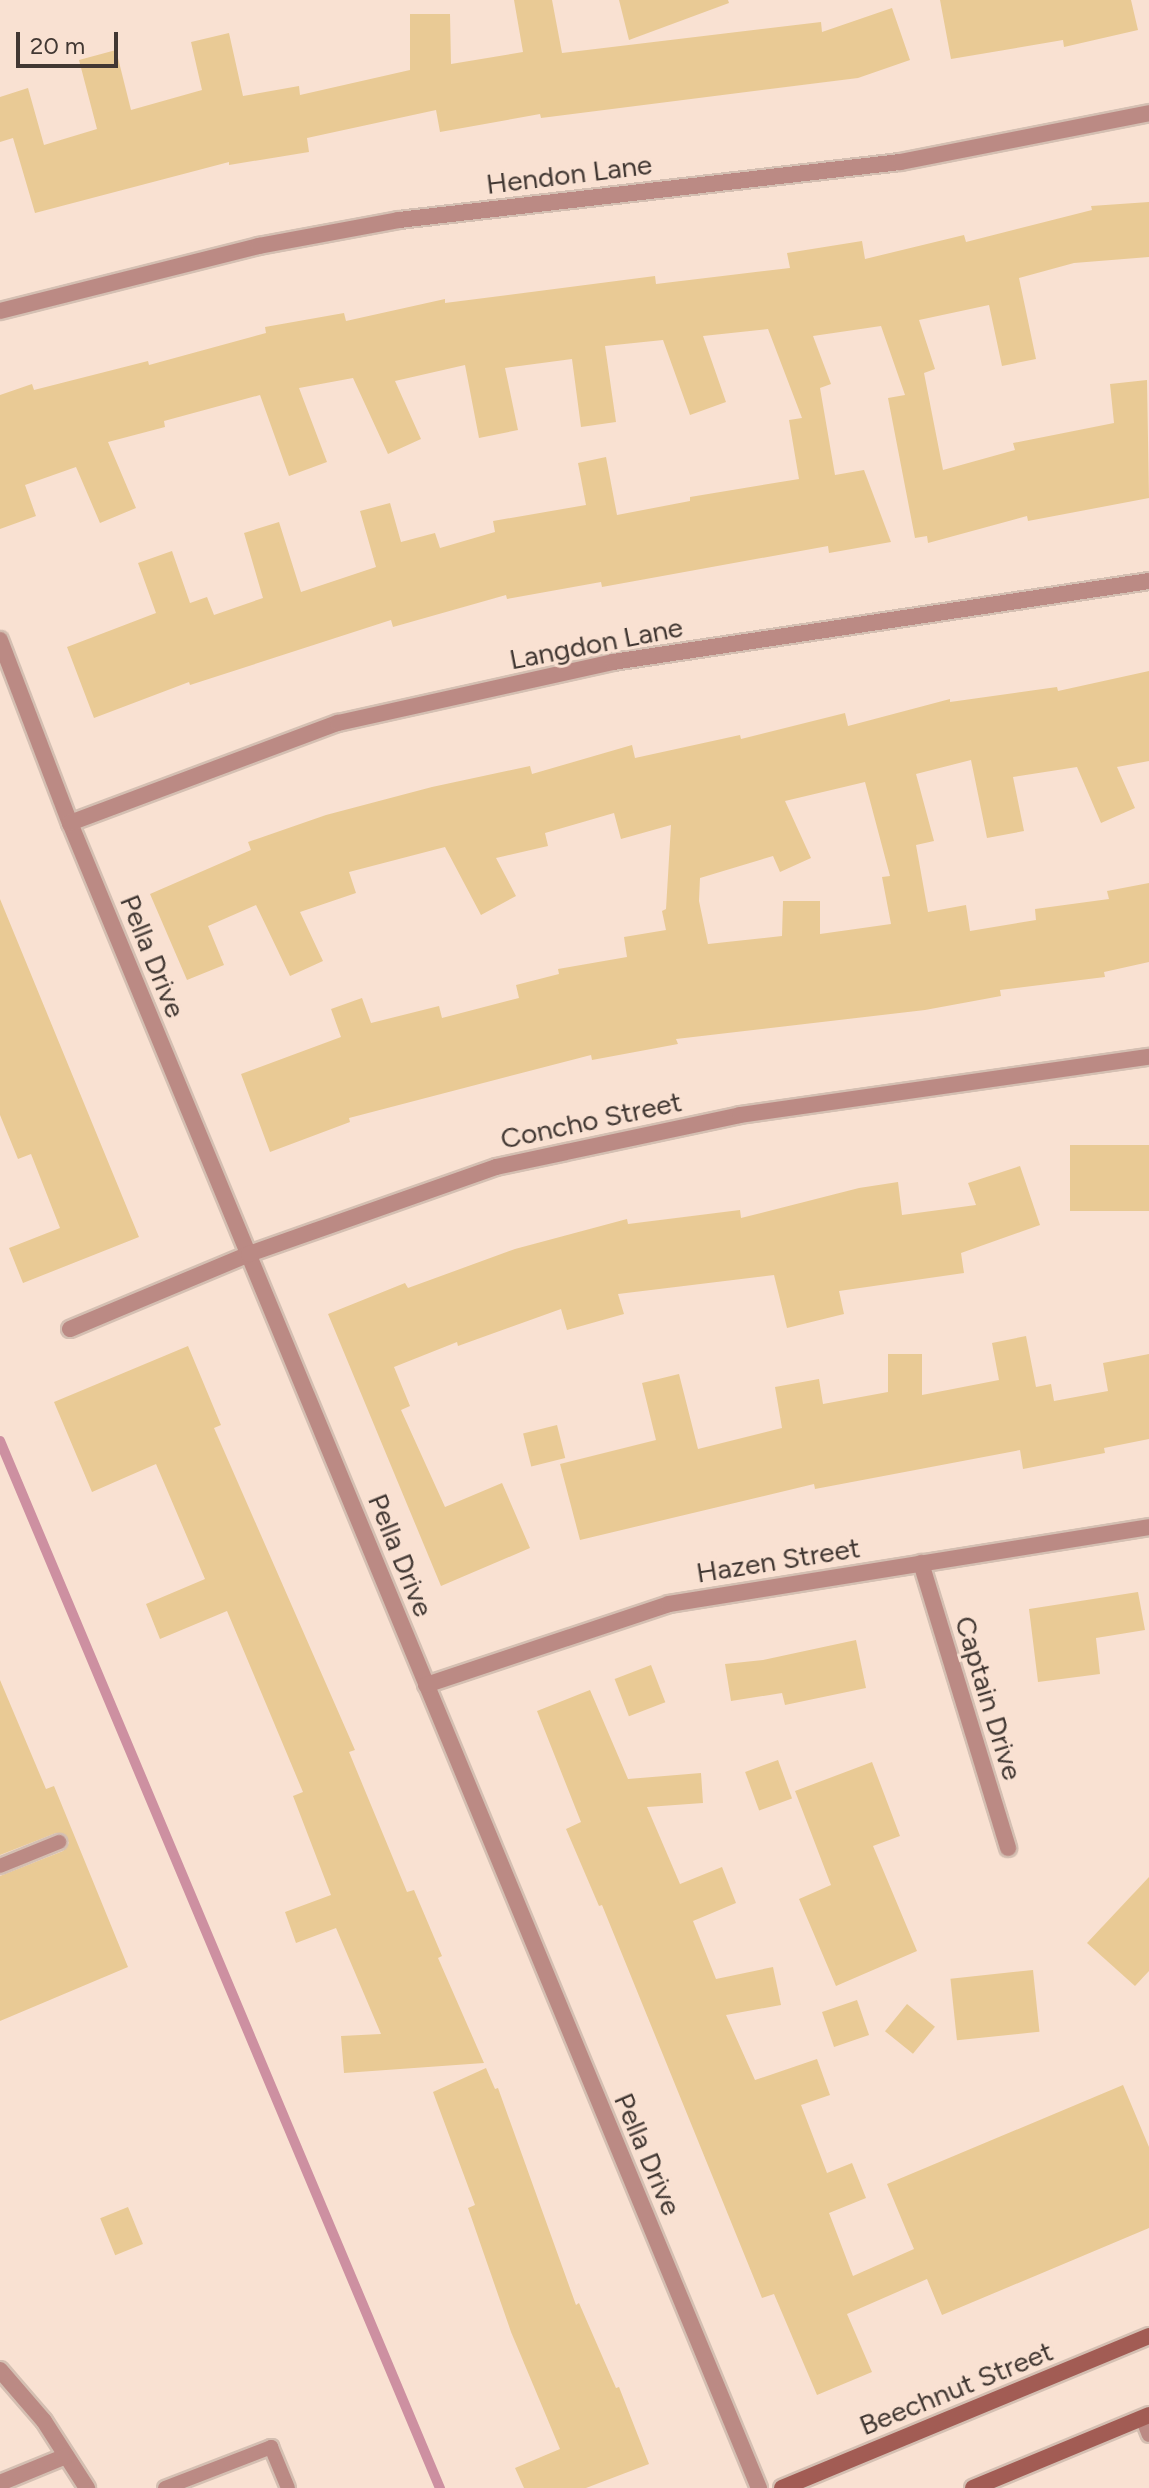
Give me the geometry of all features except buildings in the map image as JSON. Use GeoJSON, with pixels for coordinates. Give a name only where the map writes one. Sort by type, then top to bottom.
{"type":"FeatureCollection","features":[{"type":"Feature","properties":{"kind":"main road","name":"Beechnut Street"},"geometry":{"type":"LineString","coordinates":[[782,2488],[1149,2336]]}},
{"type":"Feature","properties":{"kind":"main road"},"geometry":{"type":"LineString","coordinates":[[973,2488],[1146,2416]]}},
{"type":"Feature","properties":{"kind":"street","name":"Hendon Lane"},"geometry":{"type":"LineString","coordinates":[[0,311],[259,246],[399,220],[900,162],[1149,113]]}},
{"type":"Feature","properties":{"kind":"street","name":"Langdon Lane"},"geometry":{"type":"LineString","coordinates":[[70,823],[338,723],[613,662],[1149,581]]}},
{"type":"Feature","properties":{"kind":"street","name":"Pella Drive"},"geometry":{"type":"LineString","coordinates":[[0,640],[70,823],[759,2488]]}},
{"type":"Feature","properties":{"kind":"street","name":"Concho Street"},"geometry":{"type":"LineString","coordinates":[[70,1329],[249,1254],[496,1167],[740,1115],[1149,1057]]}},
{"type":"Feature","properties":{"kind":"street","name":"Hazen Street"},"geometry":{"type":"LineString","coordinates":[[426,1685],[669,1604],[1149,1527]]}},
{"type":"Feature","properties":{"kind":"street","name":"Captain Drive"},"geometry":{"type":"LineString","coordinates":[[921,1563],[1008,1848]]}},
{"type":"Feature","properties":{"kind":"street"},"geometry":{"type":"LineString","coordinates":[[0,2370],[44,2421],[87,2488]]}},
{"type":"Feature","properties":{"kind":"street"},"geometry":{"type":"LineString","coordinates":[[0,2483],[66,2456]]}},
{"type":"Feature","properties":{"kind":"lane"},"geometry":{"type":"LineString","coordinates":[[0,1866],[59,1842]]}},
{"type":"Feature","properties":{"kind":"lane"},"geometry":{"type":"LineString","coordinates":[[1146,2416],[1149,2435]]}},
{"type":"Feature","properties":{"kind":"lane"},"geometry":{"type":"LineString","coordinates":[[165,2488],[271,2447],[288,2488]]}},
{"type":"Feature","properties":{"kind":"waterway"},"geometry":{"type":"LineString","coordinates":[[0,1441],[440,2488]]}}]}
